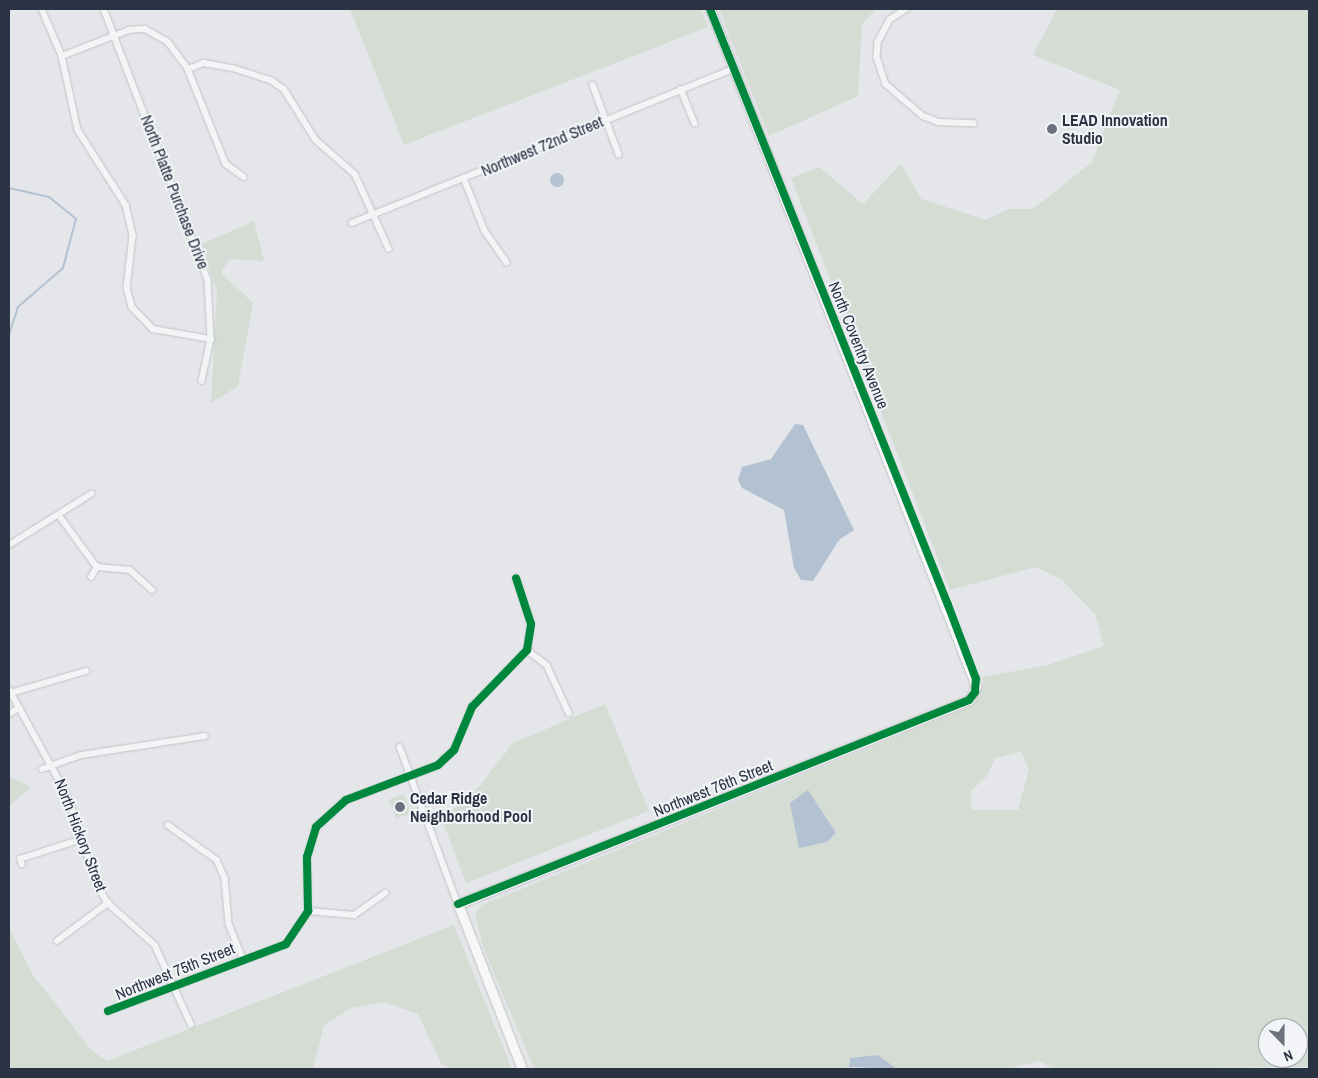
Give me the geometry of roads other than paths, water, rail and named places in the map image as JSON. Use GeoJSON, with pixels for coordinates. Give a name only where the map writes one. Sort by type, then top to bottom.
{"type":"FeatureCollection","features":[{"type":"Feature","properties":{"kind":"street"},"geometry":{"type":"LineString","coordinates":[[42,9],[62,56],[78,130],[126,204],[133,236],[127,288],[132,307],[153,328],[211,339]]}},
{"type":"Feature","properties":{"kind":"street","name":"North Platte Purchase Drive"},"geometry":{"type":"LineString","coordinates":[[104,9],[202,264],[212,311],[211,339],[202,381]]}},
{"type":"Feature","properties":{"kind":"street","name":"North Coventry Avenue"},"geometry":{"type":"LineString","coordinates":[[710,9],[732,69],[948,606],[976,679],[975,692]]}},
{"type":"Feature","properties":{"kind":"street"},"geometry":{"type":"LineString","coordinates":[[907,9],[890,20],[878,43],[877,57],[886,84],[923,116],[939,122],[974,123]]}},
{"type":"Feature","properties":{"kind":"street"},"geometry":{"type":"LineString","coordinates":[[62,56],[114,34],[145,29],[158,35],[188,69],[226,164],[244,177]]}},
{"type":"Feature","properties":{"kind":"street"},"geometry":{"type":"LineString","coordinates":[[188,69],[204,63],[233,68],[271,80],[284,89],[316,140],[355,174],[388,249]]}},
{"type":"Feature","properties":{"kind":"street","name":"Northwest 72nd Street"},"geometry":{"type":"LineString","coordinates":[[352,223],[732,69]]}},
{"type":"Feature","properties":{"kind":"street"},"geometry":{"type":"LineString","coordinates":[[593,85],[619,154]]}},
{"type":"Feature","properties":{"kind":"street"},"geometry":{"type":"LineString","coordinates":[[681,89],[695,123]]}},
{"type":"Feature","properties":{"kind":"street"},"geometry":{"type":"LineString","coordinates":[[464,178],[485,231],[507,262]]}},
{"type":"Feature","properties":{"kind":"street"},"geometry":{"type":"LineString","coordinates":[[9,545],[91,494]]}},
{"type":"Feature","properties":{"kind":"street"},"geometry":{"type":"LineString","coordinates":[[59,515],[97,567],[130,570],[152,590]]}},
{"type":"Feature","properties":{"kind":"street"},"geometry":{"type":"LineString","coordinates":[[91,577],[97,567]]}},
{"type":"Feature","properties":{"kind":"street"},"geometry":{"type":"LineString","coordinates":[[385,893],[354,916],[308,911],[306,856],[316,827],[346,800],[438,765],[454,750],[472,707],[527,650],[531,624],[516,578]]}},
{"type":"Feature","properties":{"kind":"street"},"geometry":{"type":"LineString","coordinates":[[527,650],[548,665],[569,713]]}},
{"type":"Feature","properties":{"kind":"street"},"geometry":{"type":"LineString","coordinates":[[10,691],[86,671]]}},
{"type":"Feature","properties":{"kind":"street","name":"North Hickory Street"},"geometry":{"type":"LineString","coordinates":[[10,691],[53,764],[98,886],[108,902],[155,945],[191,1024]]}},
{"type":"Feature","properties":{"kind":"street","name":"Northwest 76th Street"},"geometry":{"type":"LineString","coordinates":[[458,904],[969,700],[975,692]]}},
{"type":"Feature","properties":{"kind":"street"},"geometry":{"type":"LineString","coordinates":[[9,714],[19,708]]}},
{"type":"Feature","properties":{"kind":"street"},"geometry":{"type":"LineString","coordinates":[[42,769],[53,764],[101,751],[205,736]]}},
{"type":"Feature","properties":{"kind":"street"},"geometry":{"type":"LineString","coordinates":[[400,747],[522,1069]]}},
{"type":"Feature","properties":{"kind":"street"},"geometry":{"type":"LineString","coordinates":[[168,825],[217,860],[225,878],[229,924],[242,959]]}},
{"type":"Feature","properties":{"kind":"street"},"geometry":{"type":"LineString","coordinates":[[22,865],[20,859],[82,839]]}},
{"type":"Feature","properties":{"kind":"street"},"geometry":{"type":"LineString","coordinates":[[57,942],[108,902]]}},
{"type":"Feature","properties":{"kind":"street","name":"Northwest 75th Street"},"geometry":{"type":"LineString","coordinates":[[108,1011],[176,988],[242,959],[286,944],[308,911]]}},
{"type":"Feature","properties":{"kind":"water"},"geometry":{"type":"Polygon","coordinates":[[[557,173],[562,175],[564,180],[562,185],[557,187],[552,185],[550,180],[552,175],[557,173]]]}},
{"type":"Feature","properties":{"kind":"water"},"geometry":{"type":"Polygon","coordinates":[[[795,424],[803,425],[854,530],[839,540],[813,581],[801,580],[794,568],[784,510],[742,488],[738,480],[742,467],[771,459],[795,424]]]}},
{"type":"Feature","properties":{"kind":"water"},"geometry":{"type":"Polygon","coordinates":[[[808,790],[836,833],[827,842],[799,848],[790,803],[808,790]]]}},
{"type":"Feature","properties":{"kind":"water"},"geometry":{"type":"Polygon","coordinates":[[[878,1055],[897,1069],[849,1067],[850,1058],[878,1055]]]}},
{"type":"Feature","properties":{"kind":"waterway"},"geometry":{"type":"LineString","coordinates":[[9,188],[49,197],[76,219],[63,268],[18,307],[9,335]]}},
{"type":"Feature","properties":{"kind":"waterway"},"geometry":{"type":"LineString","coordinates":[[9,469],[9,505]]}},
{"type":"Feature","properties":{"kind":"place","name":"LEAD Innovation Studio"},"geometry":{"type":"Point","coordinates":[1052,129]}},
{"type":"Feature","properties":{"kind":"place","name":"Cedar Ridge Neighborhood Pool"},"geometry":{"type":"Point","coordinates":[400,807]}}]}
